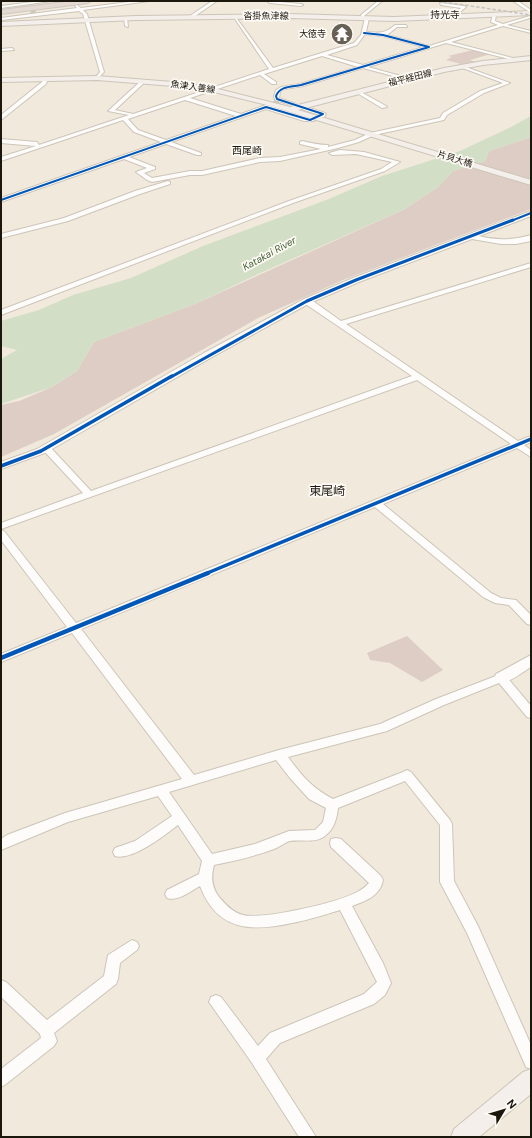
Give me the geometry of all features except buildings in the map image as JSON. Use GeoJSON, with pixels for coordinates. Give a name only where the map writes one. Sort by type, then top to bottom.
{"type":"FeatureCollection","features":[{"type":"Feature","properties":{"kind":"highway"},"geometry":{"type":"LineString","coordinates":[[1,12],[88,1]]}},
{"type":"Feature","properties":{"kind":"main road","name":"沓掛魚津線"},"geometry":{"type":"LineString","coordinates":[[1,24],[125,18],[289,16],[365,18],[530,14]]}},
{"type":"Feature","properties":{"kind":"main road","name":"福平経田線"},"geometry":{"type":"LineString","coordinates":[[293,107],[462,66],[531,58]]}},
{"type":"Feature","properties":{"kind":"main road","name":"魚津入善線"},"geometry":{"type":"LineString","coordinates":[[1,80],[97,78],[144,81],[214,90],[293,107],[375,135]]}},
{"type":"Feature","properties":{"kind":"main road","name":"片貝大橋"},"geometry":{"type":"LineString","coordinates":[[375,135],[531,183]]}},
{"type":"Feature","properties":{"kind":"main road"},"geometry":{"type":"LineString","coordinates":[[462,1137],[531,1080]]}},
{"type":"Feature","properties":{"kind":"street"},"geometry":{"type":"LineString","coordinates":[[1,7],[25,6],[49,1]]}},
{"type":"Feature","properties":{"kind":"street"},"geometry":{"type":"LineString","coordinates":[[1,19],[79,8],[147,1]]}},
{"type":"Feature","properties":{"kind":"street"},"geometry":{"type":"LineString","coordinates":[[191,17],[215,1]]}},
{"type":"Feature","properties":{"kind":"street"},"geometry":{"type":"LineString","coordinates":[[289,16],[305,1]]}},
{"type":"Feature","properties":{"kind":"street"},"geometry":{"type":"LineString","coordinates":[[1,159],[359,43],[364,33],[365,18],[362,16],[380,1]]}},
{"type":"Feature","properties":{"kind":"street"},"geometry":{"type":"LineString","coordinates":[[293,107],[277,99],[276,96],[278,91],[283,88],[301,85],[503,25],[530,14],[515,1]]}},
{"type":"Feature","properties":{"kind":"street"},"geometry":{"type":"LineString","coordinates":[[270,2],[301,5]]}},
{"type":"Feature","properties":{"kind":"street"},"geometry":{"type":"LineString","coordinates":[[441,4],[464,7],[453,17]]}},
{"type":"Feature","properties":{"kind":"street"},"geometry":{"type":"LineString","coordinates":[[79,8],[85,14],[102,72],[97,78]]}},
{"type":"Feature","properties":{"kind":"street"},"geometry":{"type":"LineString","coordinates":[[31,23],[31,19],[36,14]]}},
{"type":"Feature","properties":{"kind":"street"},"geometry":{"type":"LineString","coordinates":[[494,15],[493,22],[531,32]]}},
{"type":"Feature","properties":{"kind":"street"},"geometry":{"type":"LineString","coordinates":[[234,17],[272,70]]}},
{"type":"Feature","properties":{"kind":"street"},"geometry":{"type":"LineString","coordinates":[[125,18],[127,26]]}},
{"type":"Feature","properties":{"kind":"street"},"geometry":{"type":"LineString","coordinates":[[383,35],[390,32],[396,26],[406,26]]}},
{"type":"Feature","properties":{"kind":"street"},"geometry":{"type":"LineString","coordinates":[[364,33],[383,35],[429,47]]}},
{"type":"Feature","properties":{"kind":"street"},"geometry":{"type":"LineString","coordinates":[[405,41],[419,37]]}},
{"type":"Feature","properties":{"kind":"street"},"geometry":{"type":"LineString","coordinates":[[446,42],[515,60]]}},
{"type":"Feature","properties":{"kind":"street"},"geometry":{"type":"LineString","coordinates":[[1,50],[12,49]]}},
{"type":"Feature","properties":{"kind":"street"},"geometry":{"type":"LineString","coordinates":[[323,55],[406,79]]}},
{"type":"Feature","properties":{"kind":"street"},"geometry":{"type":"LineString","coordinates":[[2,234],[35,228],[86,213],[130,196],[135,192],[202,173],[260,160],[280,159],[336,147],[375,135],[442,119],[445,114],[482,92],[508,83],[462,66]]}},
{"type":"Feature","properties":{"kind":"street"},"geometry":{"type":"LineString","coordinates":[[261,74],[274,84]]}},
{"type":"Feature","properties":{"kind":"street"},"geometry":{"type":"LineString","coordinates":[[1,118],[44,83],[46,78]]}},
{"type":"Feature","properties":{"kind":"street"},"geometry":{"type":"LineString","coordinates":[[137,114],[111,111],[144,81]]}},
{"type":"Feature","properties":{"kind":"street"},"geometry":{"type":"LineString","coordinates":[[359,92],[384,107]]}},
{"type":"Feature","properties":{"kind":"street"},"geometry":{"type":"LineString","coordinates":[[187,99],[241,116]]}},
{"type":"Feature","properties":{"kind":"street"},"geometry":{"type":"LineString","coordinates":[[1,200],[266,107],[306,120],[312,120]]}},
{"type":"Feature","properties":{"kind":"street"},"geometry":{"type":"LineString","coordinates":[[306,109],[323,114],[322,116]]}},
{"type":"Feature","properties":{"kind":"street"},"geometry":{"type":"LineString","coordinates":[[124,118],[136,131],[200,154]]}},
{"type":"Feature","properties":{"kind":"street"},"geometry":{"type":"LineString","coordinates":[[1,141],[42,145]]}},
{"type":"Feature","properties":{"kind":"street"},"geometry":{"type":"LineString","coordinates":[[302,143],[321,147],[346,144]]}},
{"type":"Feature","properties":{"kind":"street"},"geometry":{"type":"LineString","coordinates":[[1,313],[291,202],[383,170],[397,162],[345,151],[281,165],[273,163],[280,159]]}},
{"type":"Feature","properties":{"kind":"street"},"geometry":{"type":"LineString","coordinates":[[125,157],[153,168],[139,172],[149,179],[190,173],[202,173]]}},
{"type":"Feature","properties":{"kind":"street"},"geometry":{"type":"LineString","coordinates":[[1,466],[47,448],[208,355],[307,301],[356,280],[531,213]]}},
{"type":"Feature","properties":{"kind":"street"},"geometry":{"type":"LineString","coordinates":[[472,236],[486,241],[505,243],[519,242],[531,238]]}},
{"type":"Feature","properties":{"kind":"street"},"geometry":{"type":"LineString","coordinates":[[341,323],[531,265]]}},
{"type":"Feature","properties":{"kind":"street"},"geometry":{"type":"LineString","coordinates":[[307,301],[531,454]]}},
{"type":"Feature","properties":{"kind":"street"},"geometry":{"type":"LineString","coordinates":[[1,526],[418,376]]}},
{"type":"Feature","properties":{"kind":"street"},"geometry":{"type":"LineString","coordinates":[[1,658],[531,439]]}},
{"type":"Feature","properties":{"kind":"street"},"geometry":{"type":"LineString","coordinates":[[47,448],[89,494]]}},
{"type":"Feature","properties":{"kind":"street"},"geometry":{"type":"LineString","coordinates":[[376,503],[487,595],[499,601],[512,602],[531,621]]}},
{"type":"Feature","properties":{"kind":"street"},"geometry":{"type":"LineString","coordinates":[[1,533],[191,781]]}},
{"type":"Feature","properties":{"kind":"street"},"geometry":{"type":"LineString","coordinates":[[1,846],[12,839],[66,818],[279,755],[383,728],[440,702],[501,678],[531,660]]}},
{"type":"Feature","properties":{"kind":"street"},"geometry":{"type":"LineString","coordinates":[[501,678],[531,714]]}},
{"type":"Feature","properties":{"kind":"street"},"geometry":{"type":"LineString","coordinates":[[279,755],[312,795],[332,805],[407,776],[446,824],[447,882],[473,930],[531,1062]]}},
{"type":"Feature","properties":{"kind":"street"},"geometry":{"type":"LineString","coordinates":[[161,790],[209,860],[205,877],[210,895],[223,911],[241,921],[258,922],[288,918],[343,903],[364,895],[375,886],[376,880],[336,843]]}},
{"type":"Feature","properties":{"kind":"street"},"geometry":{"type":"LineString","coordinates":[[209,860],[229,858],[253,851],[289,836],[319,834],[326,828],[332,814],[332,805]]}},
{"type":"Feature","properties":{"kind":"street"},"geometry":{"type":"LineString","coordinates":[[120,852],[140,845],[180,817]]}},
{"type":"Feature","properties":{"kind":"street"},"geometry":{"type":"LineString","coordinates":[[172,894],[205,877]]}},
{"type":"Feature","properties":{"kind":"street"},"geometry":{"type":"LineString","coordinates":[[257,1058],[275,1038],[369,1000],[384,983],[378,968],[343,903]]}},
{"type":"Feature","properties":{"kind":"street"},"geometry":{"type":"LineString","coordinates":[[46,1030],[111,979],[113,960],[132,946]]}},
{"type":"Feature","properties":{"kind":"street"},"geometry":{"type":"LineString","coordinates":[[1,988],[46,1030],[49,1041],[1,1079]]}},
{"type":"Feature","properties":{"kind":"street"},"geometry":{"type":"LineString","coordinates":[[216,1002],[257,1058],[308,1137]]}},
{"type":"Feature","properties":{"kind":"shaded area"},"geometry":{"type":"Polygon","coordinates":[[[473,50],[491,54],[470,60],[476,62],[461,64],[446,60],[452,57],[448,56],[473,50]]]}},
{"type":"Feature","properties":{"kind":"shaded area"},"geometry":{"type":"Polygon","coordinates":[[[531,137],[531,209],[343,280],[258,318],[54,434],[1,457],[1,405],[19,401],[52,387],[77,371],[94,342],[195,304],[405,209],[438,187],[453,171],[485,161],[489,151],[531,137]]]}},
{"type":"Feature","properties":{"kind":"shaded area"},"geometry":{"type":"Polygon","coordinates":[[[407,636],[443,670],[422,682],[390,663],[370,660],[367,653],[407,636]]]}},
{"type":"Feature","properties":{"kind":"water","name":"Katakai River"},"geometry":{"type":"Polygon","coordinates":[[[531,116],[531,137],[489,151],[485,161],[453,171],[438,187],[405,209],[258,274],[195,304],[94,342],[77,371],[52,387],[1,404],[1,359],[17,350],[1,346],[1,321],[39,310],[73,295],[131,278],[203,246],[329,199],[382,176],[460,151],[531,116]]]}},
{"type":"Feature","properties":{"kind":"tunnel"},"geometry":{"type":"LineString","coordinates":[[26,7],[35,13]]}},
{"type":"Feature","properties":{"kind":"tunnel"},"geometry":{"type":"LineString","coordinates":[[266,107],[282,101]]}},
{"type":"Feature","properties":{"kind":"railway"},"geometry":{"type":"LineString","coordinates":[[438,1],[531,15]]}},
{"type":"Feature","properties":{"kind":"cycle path"},"geometry":{"type":"LineString","coordinates":[[1,200],[266,107],[310,120],[323,114],[277,99],[276,96],[278,91],[283,88],[301,85],[429,47],[383,35],[364,33]]}},
{"type":"Feature","properties":{"kind":"cycle path"},"geometry":{"type":"LineString","coordinates":[[1,466],[41,451],[208,355],[307,301],[356,280],[531,213]]}},
{"type":"Feature","properties":{"kind":"cycle path"},"geometry":{"type":"LineString","coordinates":[[1,658],[531,439]]}},
{"type":"Feature","properties":{"kind":"place","name":"大徳寺"},"geometry":{"type":"Point","coordinates":[342,34]}},
{"type":"Feature","properties":{"kind":"district","name":"持光寺"},"geometry":{"type":"Point","coordinates":[445,14]}},
{"type":"Feature","properties":{"kind":"district","name":"西尾崎"},"geometry":{"type":"Point","coordinates":[247,150]}},
{"type":"Feature","properties":{"kind":"district","name":"東尾崎"},"geometry":{"type":"Point","coordinates":[327,491]}}]}
